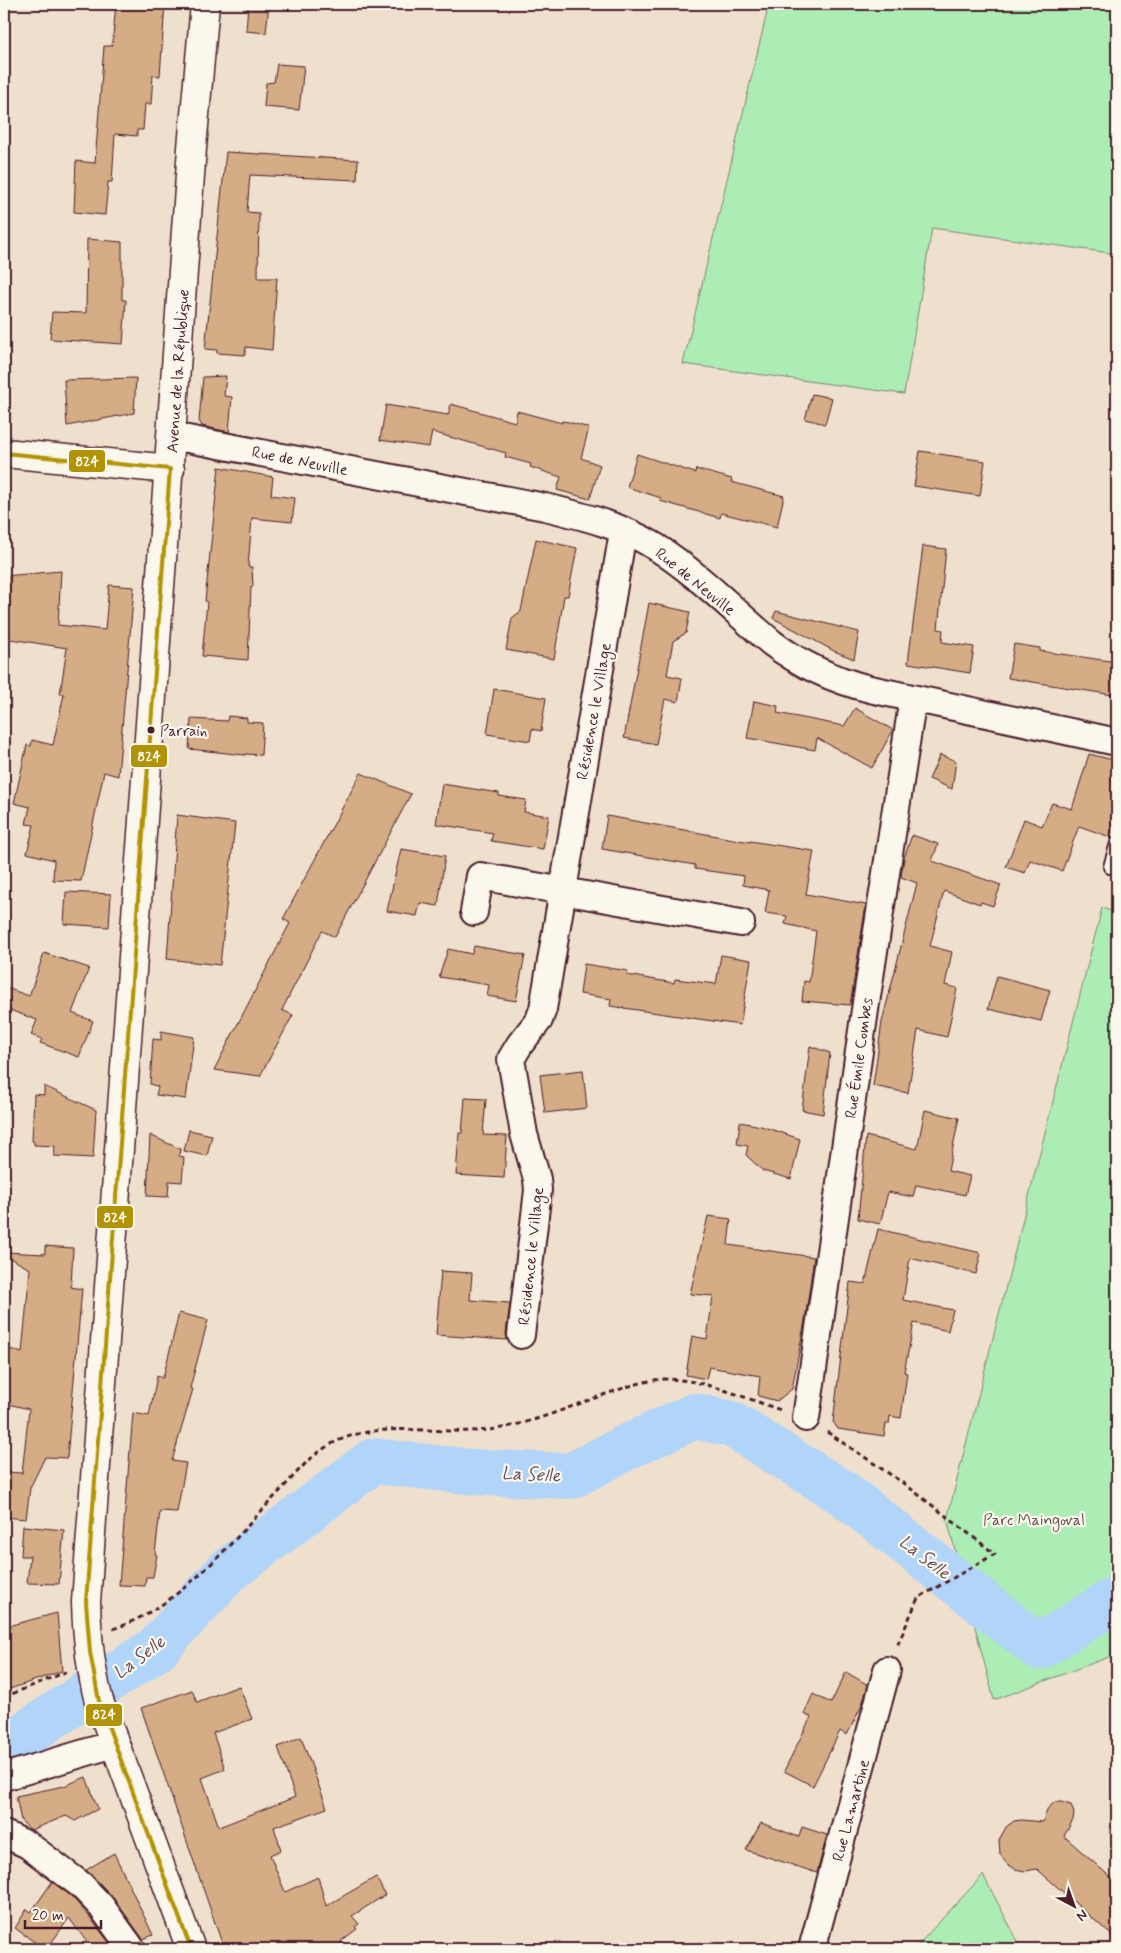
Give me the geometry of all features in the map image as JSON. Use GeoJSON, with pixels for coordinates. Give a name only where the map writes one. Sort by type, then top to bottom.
{"type":"FeatureCollection","features":[{"type":"Feature","properties":{"kind":"main road","name":"Avenue de la République"},"geometry":{"type":"LineString","coordinates":[[191,1949],[114,1744],[83,1651],[204,4]]}},
{"type":"Feature","properties":{"kind":"main road"},"geometry":{"type":"LineString","coordinates":[[4,453],[170,470]]}},
{"type":"Feature","properties":{"kind":"street","name":"Rue de Neuville"},"geometry":{"type":"LineString","coordinates":[[172,436],[584,516],[655,547],[670,557],[772,643],[802,663],[854,685],[1117,742]]}},
{"type":"Feature","properties":{"kind":"street","name":"Résidence le Village"},"geometry":{"type":"LineString","coordinates":[[521,1335],[538,1184],[524,1134],[511,1058],[539,1020],[542,1009],[623,532]]}},
{"type":"Feature","properties":{"kind":"street","name":"Rue Émile Combes"},"geometry":{"type":"LineString","coordinates":[[806,1418],[866,1003],[913,698]]}},
{"type":"Feature","properties":{"kind":"street"},"geometry":{"type":"LineString","coordinates":[[474,912],[480,876],[741,924]]}},
{"type":"Feature","properties":{"kind":"street","name":"Rue Lamartine"},"geometry":{"type":"LineString","coordinates":[[812,1949],[887,1670]]}},
{"type":"Feature","properties":{"kind":"street"},"geometry":{"type":"LineString","coordinates":[[4,1778],[114,1744]]}},
{"type":"Feature","properties":{"kind":"street"},"geometry":{"type":"LineString","coordinates":[[4,1834],[28,1845],[81,1885],[100,1906],[132,1949]]}},
{"type":"Feature","properties":{"kind":"lane"},"geometry":{"type":"LineString","coordinates":[[1110,867],[1117,843]]}},
{"type":"Feature","properties":{"kind":"path"},"geometry":{"type":"LineString","coordinates":[[4,1697],[83,1651],[110,1630],[123,1626],[180,1590],[217,1558],[315,1455],[346,1437],[365,1431],[385,1429],[466,1431],[502,1428],[522,1423],[623,1388],[663,1379],[695,1382],[806,1418],[906,1485],[995,1554],[918,1598],[887,1670]]}},
{"type":"Feature","properties":{"kind":"green space"},"geometry":{"type":"Polygon","coordinates":[[[769,4],[1117,4],[1117,254],[932,228],[904,394],[683,364],[769,4]]]}},
{"type":"Feature","properties":{"kind":"green space","name":"Parc Maingoval"},"geometry":{"type":"Polygon","coordinates":[[[1102,908],[1117,913],[1117,1654],[994,1700],[947,1519],[1102,908]]]}},
{"type":"Feature","properties":{"kind":"green space"},"geometry":{"type":"Polygon","coordinates":[[[983,1875],[1022,1949],[914,1949],[983,1875]]]}},
{"type":"Feature","properties":{"kind":"building"},"geometry":{"type":"Polygon","coordinates":[[[116,4],[165,4],[160,76],[153,75],[151,104],[145,104],[143,130],[137,130],[137,136],[115,134],[112,182],[108,182],[105,215],[74,212],[76,161],[95,163],[104,46],[112,46],[116,4]]]}},
{"type":"Feature","properties":{"kind":"building"},"geometry":{"type":"Polygon","coordinates":[[[248,4],[269,4],[266,33],[246,31],[248,4]]]}},
{"type":"Feature","properties":{"kind":"building"},"geometry":{"type":"Polygon","coordinates":[[[277,64],[304,66],[299,110],[264,107],[266,83],[274,82],[277,64]]]}},
{"type":"Feature","properties":{"kind":"building"},"geometry":{"type":"Polygon","coordinates":[[[226,152],[358,160],[357,180],[250,175],[247,212],[259,213],[258,278],[277,278],[272,350],[246,347],[245,355],[217,353],[217,350],[205,349],[226,152]]]}},
{"type":"Feature","properties":{"kind":"building"},"geometry":{"type":"Polygon","coordinates":[[[87,239],[122,242],[122,300],[126,300],[123,344],[50,339],[52,312],[86,313],[87,239]]]}},
{"type":"Feature","properties":{"kind":"building"},"geometry":{"type":"Polygon","coordinates":[[[226,376],[224,396],[232,397],[229,432],[202,426],[199,421],[203,377],[226,376]]]}},
{"type":"Feature","properties":{"kind":"building"},"geometry":{"type":"Polygon","coordinates":[[[136,378],[134,413],[67,426],[64,380],[136,378]]]}},
{"type":"Feature","properties":{"kind":"building"},"geometry":{"type":"Polygon","coordinates":[[[812,394],[832,398],[825,424],[805,419],[812,394]]]}},
{"type":"Feature","properties":{"kind":"building"},"geometry":{"type":"Polygon","coordinates":[[[451,404],[515,422],[517,411],[589,428],[581,458],[600,465],[590,499],[557,490],[561,477],[530,467],[531,464],[505,457],[506,453],[432,432],[429,447],[380,440],[386,405],[448,415],[451,404]]]}},
{"type":"Feature","properties":{"kind":"building"},"geometry":{"type":"Polygon","coordinates":[[[920,451],[985,461],[980,496],[914,486],[920,451]]]}},
{"type":"Feature","properties":{"kind":"building"},"geometry":{"type":"Polygon","coordinates":[[[637,454],[695,473],[696,469],[732,479],[731,482],[784,496],[777,527],[721,513],[720,518],[660,501],[661,498],[627,487],[637,454]]]}},
{"type":"Feature","properties":{"kind":"building"},"geometry":{"type":"Polygon","coordinates":[[[219,467],[273,477],[271,495],[295,498],[292,522],[252,518],[248,567],[252,567],[253,587],[251,587],[248,660],[202,656],[207,602],[205,601],[219,467]]]}},
{"type":"Feature","properties":{"kind":"building"},"geometry":{"type":"Polygon","coordinates":[[[536,539],[577,548],[568,596],[564,596],[554,659],[506,650],[512,618],[521,611],[536,539]]]}},
{"type":"Feature","properties":{"kind":"building"},"geometry":{"type":"Polygon","coordinates":[[[923,546],[946,549],[938,629],[943,630],[942,642],[974,647],[970,673],[908,663],[923,546]]]}},
{"type":"Feature","properties":{"kind":"building"},"geometry":{"type":"Polygon","coordinates":[[[61,571],[58,625],[105,630],[109,585],[134,587],[118,776],[104,772],[81,881],[53,880],[54,860],[27,853],[34,825],[26,824],[30,807],[14,803],[27,745],[31,746],[32,740],[53,745],[64,694],[60,694],[67,648],[4,638],[4,576],[61,571]]]}},
{"type":"Feature","properties":{"kind":"building"},"geometry":{"type":"Polygon","coordinates":[[[649,603],[690,612],[686,633],[673,641],[667,675],[682,678],[678,702],[665,699],[656,744],[624,738],[649,603]]]}},
{"type":"Feature","properties":{"kind":"building"},"geometry":{"type":"Polygon","coordinates":[[[776,611],[859,632],[854,659],[834,651],[773,618],[776,611]]]}},
{"type":"Feature","properties":{"kind":"building"},"geometry":{"type":"Polygon","coordinates":[[[1014,644],[1040,648],[1040,651],[1117,662],[1113,695],[1008,678],[1014,644]]]}},
{"type":"Feature","properties":{"kind":"building"},"geometry":{"type":"Polygon","coordinates":[[[494,689],[546,698],[541,731],[532,729],[530,741],[487,734],[494,689]]]}},
{"type":"Feature","properties":{"kind":"building"},"geometry":{"type":"Polygon","coordinates":[[[754,701],[778,706],[777,713],[844,726],[855,708],[893,730],[872,768],[817,738],[815,750],[747,738],[754,701]]]}},
{"type":"Feature","properties":{"kind":"building"},"geometry":{"type":"Polygon","coordinates":[[[228,716],[247,718],[247,722],[263,723],[261,755],[189,749],[191,719],[227,721],[228,716]]]}},
{"type":"Feature","properties":{"kind":"building"},"geometry":{"type":"Polygon","coordinates":[[[1089,754],[1117,761],[1117,811],[1110,837],[1079,826],[1062,871],[1030,860],[1025,873],[1006,867],[1024,819],[1042,826],[1052,803],[1072,809],[1089,754]]]}},
{"type":"Feature","properties":{"kind":"building"},"geometry":{"type":"Polygon","coordinates":[[[940,755],[956,761],[952,789],[929,779],[940,755]]]}},
{"type":"Feature","properties":{"kind":"building"},"geometry":{"type":"Polygon","coordinates":[[[361,773],[411,794],[335,937],[322,931],[282,1010],[293,1015],[260,1076],[214,1070],[290,923],[283,919],[361,773]]]}},
{"type":"Feature","properties":{"kind":"building"},"geometry":{"type":"Polygon","coordinates":[[[442,784],[499,793],[499,796],[526,800],[524,812],[549,816],[543,849],[491,841],[493,833],[436,824],[442,784]]]}},
{"type":"Feature","properties":{"kind":"building"},"geometry":{"type":"Polygon","coordinates":[[[177,815],[235,823],[220,965],[167,959],[177,815]]]}},
{"type":"Feature","properties":{"kind":"building"},"geometry":{"type":"Polygon","coordinates":[[[607,816],[750,842],[814,851],[806,894],[866,905],[850,1005],[802,1001],[804,981],[809,982],[816,931],[785,924],[787,916],[765,913],[769,890],[743,885],[744,876],[695,869],[695,865],[602,849],[607,816]]]}},
{"type":"Feature","properties":{"kind":"building"},"geometry":{"type":"Polygon","coordinates":[[[912,835],[938,844],[932,861],[1001,885],[993,906],[981,902],[980,904],[944,891],[930,946],[952,952],[945,985],[957,988],[947,1037],[918,1030],[908,1093],[873,1086],[882,1022],[917,883],[901,877],[904,858],[912,835]]]}},
{"type":"Feature","properties":{"kind":"building"},"geometry":{"type":"Polygon","coordinates":[[[401,849],[445,856],[438,906],[420,903],[417,916],[387,911],[401,849]]]}},
{"type":"Feature","properties":{"kind":"building"},"geometry":{"type":"Polygon","coordinates":[[[66,892],[111,894],[109,927],[64,924],[66,892]]]}},
{"type":"Feature","properties":{"kind":"building"},"geometry":{"type":"Polygon","coordinates":[[[474,946],[525,955],[516,1001],[487,996],[489,985],[439,977],[448,949],[472,954],[474,946]]]}},
{"type":"Feature","properties":{"kind":"building"},"geometry":{"type":"Polygon","coordinates":[[[44,953],[89,968],[72,1013],[93,1021],[79,1057],[40,1043],[42,1039],[31,1035],[37,1020],[4,1008],[4,987],[29,996],[44,953]]]}},
{"type":"Feature","properties":{"kind":"building"},"geometry":{"type":"Polygon","coordinates":[[[721,955],[751,960],[740,1025],[610,1006],[611,999],[580,994],[584,964],[628,971],[627,975],[674,983],[675,979],[716,984],[721,955]]]}},
{"type":"Feature","properties":{"kind":"building"},"geometry":{"type":"Polygon","coordinates":[[[997,976],[1050,990],[1041,1021],[988,1009],[997,976]]]}},
{"type":"Feature","properties":{"kind":"building"},"geometry":{"type":"Polygon","coordinates":[[[161,1031],[194,1037],[186,1099],[156,1095],[158,1087],[150,1084],[153,1039],[161,1040],[161,1031]]]}},
{"type":"Feature","properties":{"kind":"building"},"geometry":{"type":"Polygon","coordinates":[[[810,1046],[830,1053],[823,1114],[802,1110],[810,1046]]]}},
{"type":"Feature","properties":{"kind":"building"},"geometry":{"type":"Polygon","coordinates":[[[583,1070],[587,1108],[545,1113],[540,1075],[583,1070]]]}},
{"type":"Feature","properties":{"kind":"building"},"geometry":{"type":"Polygon","coordinates":[[[44,1086],[96,1110],[93,1158],[54,1156],[55,1146],[34,1145],[32,1141],[34,1094],[44,1095],[44,1086]]]}},
{"type":"Feature","properties":{"kind":"building"},"geometry":{"type":"Polygon","coordinates":[[[465,1098],[486,1099],[483,1135],[507,1136],[504,1178],[456,1175],[459,1133],[462,1133],[465,1098]]]}},
{"type":"Feature","properties":{"kind":"building"},"geometry":{"type":"Polygon","coordinates":[[[925,1110],[959,1118],[948,1171],[970,1176],[965,1195],[916,1185],[913,1197],[888,1192],[880,1224],[858,1219],[866,1136],[917,1149],[925,1110]]]}},
{"type":"Feature","properties":{"kind":"building"},"geometry":{"type":"Polygon","coordinates":[[[740,1122],[761,1126],[800,1139],[791,1179],[763,1171],[746,1155],[748,1146],[737,1144],[740,1122]]]}},
{"type":"Feature","properties":{"kind":"building"},"geometry":{"type":"Polygon","coordinates":[[[189,1130],[212,1135],[207,1156],[184,1151],[189,1130]]]}},
{"type":"Feature","properties":{"kind":"building"},"geometry":{"type":"Polygon","coordinates":[[[150,1135],[180,1149],[179,1156],[184,1157],[182,1182],[169,1181],[168,1197],[147,1196],[150,1135]]]}},
{"type":"Feature","properties":{"kind":"building"},"geometry":{"type":"Polygon","coordinates":[[[708,1216],[731,1219],[728,1245],[814,1257],[792,1389],[777,1401],[758,1396],[760,1376],[709,1367],[706,1379],[686,1375],[692,1336],[707,1339],[713,1296],[690,1294],[708,1216]]]}},
{"type":"Feature","properties":{"kind":"building"},"geometry":{"type":"Polygon","coordinates":[[[878,1229],[981,1253],[976,1274],[910,1258],[903,1300],[953,1310],[948,1331],[914,1323],[904,1372],[907,1373],[901,1418],[890,1416],[889,1424],[886,1424],[884,1436],[838,1429],[833,1422],[850,1282],[865,1284],[878,1229]]]}},
{"type":"Feature","properties":{"kind":"building"},"geometry":{"type":"Polygon","coordinates":[[[45,1246],[73,1248],[71,1287],[82,1289],[67,1458],[45,1457],[30,1488],[26,1519],[4,1517],[4,1472],[22,1473],[29,1409],[4,1403],[4,1347],[22,1353],[30,1269],[4,1255],[4,1252],[45,1254],[45,1246]]]}},
{"type":"Feature","properties":{"kind":"building"},"geometry":{"type":"Polygon","coordinates":[[[441,1271],[472,1273],[470,1300],[510,1303],[506,1333],[507,1340],[436,1335],[441,1271]]]}},
{"type":"Feature","properties":{"kind":"building"},"geometry":{"type":"Polygon","coordinates":[[[179,1313],[208,1320],[190,1388],[193,1389],[172,1461],[186,1463],[177,1512],[160,1511],[155,1554],[157,1555],[153,1577],[146,1577],[145,1586],[119,1585],[133,1413],[149,1416],[157,1376],[163,1378],[179,1313]]]}},
{"type":"Feature","properties":{"kind":"building"},"geometry":{"type":"Polygon","coordinates":[[[23,1526],[64,1530],[59,1584],[27,1583],[30,1556],[21,1556],[23,1526]]]}},
{"type":"Feature","properties":{"kind":"building"},"geometry":{"type":"Polygon","coordinates":[[[57,1613],[62,1671],[4,1691],[4,1627],[57,1613]]]}},
{"type":"Feature","properties":{"kind":"building"},"geometry":{"type":"Polygon","coordinates":[[[846,1672],[868,1685],[862,1705],[847,1735],[840,1731],[813,1786],[784,1771],[811,1717],[804,1714],[813,1694],[831,1703],[846,1672]]]}},
{"type":"Feature","properties":{"kind":"building"},"geometry":{"type":"Polygon","coordinates":[[[239,1686],[252,1719],[213,1733],[225,1769],[202,1778],[219,1827],[295,1797],[278,1747],[301,1737],[327,1808],[274,1827],[281,1850],[270,1855],[285,1892],[318,1877],[326,1906],[376,1877],[385,1895],[352,1916],[359,1924],[355,1927],[357,1929],[341,1941],[346,1949],[224,1949],[141,1708],[192,1690],[197,1702],[239,1686]]]}},
{"type":"Feature","properties":{"kind":"building"},"geometry":{"type":"Polygon","coordinates":[[[86,1777],[98,1809],[75,1821],[66,1816],[31,1830],[21,1821],[16,1796],[64,1786],[86,1777]]]}},
{"type":"Feature","properties":{"kind":"building"},"geometry":{"type":"Polygon","coordinates":[[[1055,1802],[1071,1805],[1074,1813],[1073,1820],[1064,1836],[1117,1883],[1117,1940],[1037,1869],[1025,1871],[1015,1869],[1006,1863],[1000,1854],[999,1840],[1006,1827],[1014,1821],[1021,1820],[1043,1822],[1048,1808],[1055,1802]]]}},
{"type":"Feature","properties":{"kind":"building"},"geometry":{"type":"Polygon","coordinates":[[[761,1823],[799,1837],[802,1827],[827,1835],[817,1873],[746,1850],[761,1823]]]}},
{"type":"Feature","properties":{"kind":"building"},"geometry":{"type":"Polygon","coordinates":[[[114,1853],[153,1935],[143,1939],[112,1896],[86,1870],[114,1853]]]}},
{"type":"Feature","properties":{"kind":"building"},"geometry":{"type":"Polygon","coordinates":[[[52,1882],[71,1896],[114,1949],[92,1949],[69,1918],[47,1949],[44,1949],[15,1928],[27,1909],[31,1912],[52,1882]]]}},
{"type":"Feature","properties":{"kind":"waterway","name":"La Selle"},"geometry":{"type":"LineString","coordinates":[[4,1744],[10,1744],[156,1649],[228,1571],[373,1461],[473,1472],[571,1476],[631,1445],[695,1416],[731,1424],[843,1493],[1039,1647],[1117,1598]]}},
{"type":"Feature","properties":{"kind":"transit line","name":"824"},"geometry":{"type":"LineString","coordinates":[[4,453],[170,469]]}},
{"type":"Feature","properties":{"kind":"transit line","name":"824"},"geometry":{"type":"LineString","coordinates":[[170,469],[86,1602],[90,1652],[99,1701],[191,1949]]}},
{"type":"Feature","properties":{"kind":"place","name":"Parrain"},"geometry":{"type":"Point","coordinates":[151,730]}}]}
